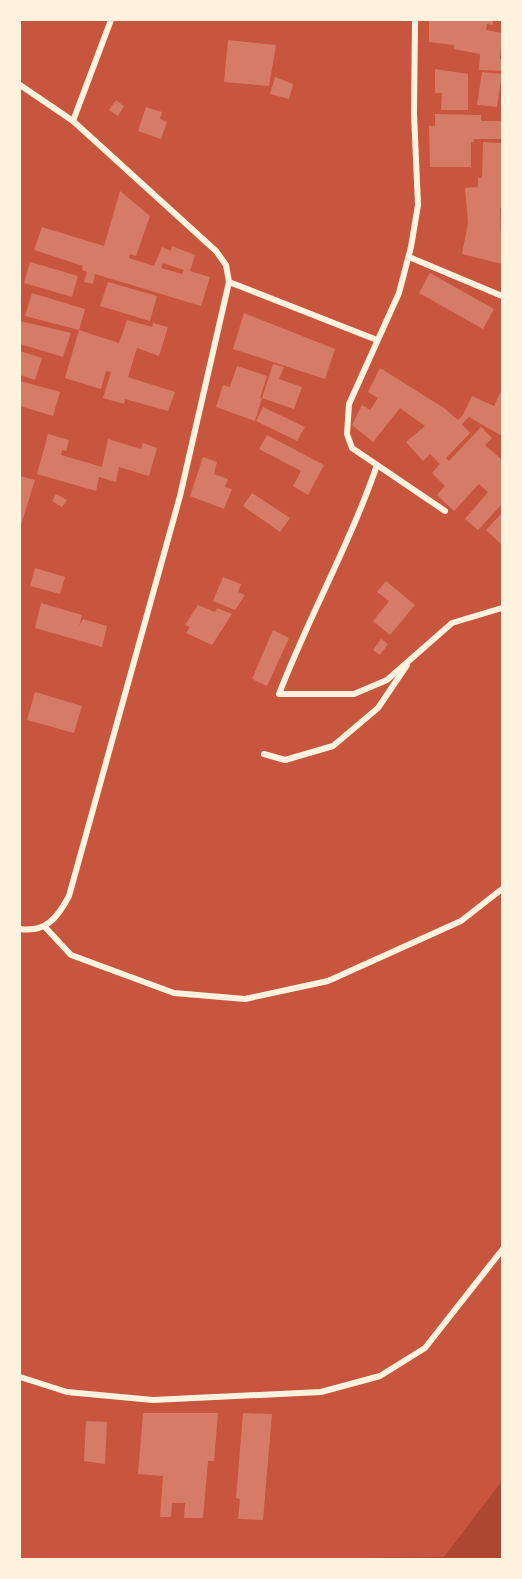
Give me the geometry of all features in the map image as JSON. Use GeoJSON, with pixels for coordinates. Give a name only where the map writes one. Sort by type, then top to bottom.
{"type":"FeatureCollection","features":[{"type":"Feature","properties":{"kind":"street"},"geometry":{"type":"LineString","coordinates":[[73,121],[111,20]]}},
{"type":"Feature","properties":{"kind":"street"},"geometry":{"type":"LineString","coordinates":[[415,20],[414,114],[418,205],[409,257],[399,293],[350,404],[347,434],[352,448],[445,511]]}},
{"type":"Feature","properties":{"kind":"street"},"geometry":{"type":"LineString","coordinates":[[20,85],[73,121],[216,251],[226,265],[229,282],[180,496],[91,824],[69,896],[59,916],[45,927],[20,929]]}},
{"type":"Feature","properties":{"kind":"street"},"geometry":{"type":"LineString","coordinates":[[409,257],[502,296]]}},
{"type":"Feature","properties":{"kind":"street"},"geometry":{"type":"LineString","coordinates":[[229,282],[377,340]]}},
{"type":"Feature","properties":{"kind":"street"},"geometry":{"type":"LineString","coordinates":[[377,465],[366,497],[298,644],[279,694],[354,694],[387,680],[452,623],[502,608]]}},
{"type":"Feature","properties":{"kind":"street"},"geometry":{"type":"LineString","coordinates":[[264,754],[285,760],[333,746],[378,708],[413,657]]}},
{"type":"Feature","properties":{"kind":"street"},"geometry":{"type":"LineString","coordinates":[[45,927],[71,955],[174,993],[244,999],[328,981],[462,921],[502,889]]}},
{"type":"Feature","properties":{"kind":"street"},"geometry":{"type":"LineString","coordinates":[[20,1377],[67,1392],[153,1400],[321,1392],[380,1377],[424,1348],[502,1250]]}},
{"type":"Feature","properties":{"kind":"shaded area"},"geometry":{"type":"Polygon","coordinates":[[[502,1481],[502,1559],[277,1559],[444,1557],[502,1481]]]}},
{"type":"Feature","properties":{"kind":"building"},"geometry":{"type":"Polygon","coordinates":[[[429,20],[493,20],[493,25],[487,24],[486,30],[502,33],[500,59],[502,59],[502,71],[479,70],[480,54],[454,49],[454,45],[429,42],[429,20]]]}},
{"type":"Feature","properties":{"kind":"building"},"geometry":{"type":"Polygon","coordinates":[[[228,40],[276,45],[269,86],[224,82],[228,40]]]}},
{"type":"Feature","properties":{"kind":"building"},"geometry":{"type":"Polygon","coordinates":[[[435,69],[468,74],[468,110],[441,110],[442,93],[435,93],[435,69]]]}},
{"type":"Feature","properties":{"kind":"building"},"geometry":{"type":"Polygon","coordinates":[[[482,72],[502,74],[497,107],[477,105],[482,72]]]}},
{"type":"Feature","properties":{"kind":"building"},"geometry":{"type":"Polygon","coordinates":[[[275,77],[293,84],[289,99],[270,94],[275,77]]]}},
{"type":"Feature","properties":{"kind":"building"},"geometry":{"type":"Polygon","coordinates":[[[116,100],[124,106],[118,116],[109,110],[116,100]]]}},
{"type":"Feature","properties":{"kind":"building"},"geometry":{"type":"Polygon","coordinates":[[[146,107],[162,112],[160,119],[167,122],[161,139],[138,131],[146,107]]]}},
{"type":"Feature","properties":{"kind":"building"},"geometry":{"type":"Polygon","coordinates":[[[435,114],[481,115],[481,121],[502,121],[502,139],[474,139],[474,142],[471,142],[471,167],[430,167],[429,126],[435,126],[435,114]]]}},
{"type":"Feature","properties":{"kind":"building"},"geometry":{"type":"Polygon","coordinates":[[[483,142],[502,143],[502,208],[500,208],[502,264],[462,254],[468,223],[465,188],[478,187],[478,178],[482,178],[483,142]]]}},
{"type":"Feature","properties":{"kind":"building"},"geometry":{"type":"Polygon","coordinates":[[[120,191],[150,216],[136,256],[130,254],[129,258],[154,266],[162,247],[171,251],[172,246],[195,255],[190,271],[210,277],[201,306],[95,274],[93,284],[84,282],[87,272],[82,270],[83,266],[34,250],[42,227],[104,246],[120,191]],[[163,263],[161,268],[182,274],[184,270],[163,263]]]}},
{"type":"Feature","properties":{"kind":"building"},"geometry":{"type":"Polygon","coordinates":[[[30,262],[78,276],[72,297],[24,283],[30,262]]]}},
{"type":"Feature","properties":{"kind":"building"},"geometry":{"type":"Polygon","coordinates":[[[430,273],[494,309],[483,329],[419,293],[430,273]]]}},
{"type":"Feature","properties":{"kind":"building"},"geometry":{"type":"Polygon","coordinates":[[[108,282],[157,296],[150,321],[100,306],[108,282]]]}},
{"type":"Feature","properties":{"kind":"building"},"geometry":{"type":"Polygon","coordinates":[[[32,293],[85,309],[79,330],[25,316],[32,293]]]}},
{"type":"Feature","properties":{"kind":"building"},"geometry":{"type":"Polygon","coordinates":[[[244,313],[335,349],[325,379],[233,349],[244,313]]]}},
{"type":"Feature","properties":{"kind":"building"},"geometry":{"type":"Polygon","coordinates":[[[127,320],[152,327],[153,323],[168,327],[159,356],[137,348],[128,377],[175,392],[168,411],[125,399],[124,404],[103,398],[111,372],[106,371],[101,389],[65,378],[79,330],[119,343],[127,320]]]}},
{"type":"Feature","properties":{"kind":"building"},"geometry":{"type":"Polygon","coordinates":[[[20,321],[71,333],[63,357],[20,344],[20,321]]]}},
{"type":"Feature","properties":{"kind":"building"},"geometry":{"type":"Polygon","coordinates":[[[20,351],[42,358],[35,380],[20,375],[20,351]]]}},
{"type":"Feature","properties":{"kind":"building"},"geometry":{"type":"Polygon","coordinates":[[[273,364],[284,367],[279,379],[302,387],[294,409],[262,398],[273,364]]]}},
{"type":"Feature","properties":{"kind":"building"},"geometry":{"type":"Polygon","coordinates":[[[237,366],[267,376],[260,398],[262,398],[255,421],[216,407],[223,385],[230,387],[237,366]]]}},
{"type":"Feature","properties":{"kind":"building"},"geometry":{"type":"Polygon","coordinates":[[[380,368],[444,408],[458,420],[472,396],[494,406],[502,389],[502,436],[469,417],[462,424],[470,433],[446,458],[449,461],[481,427],[492,438],[485,445],[501,459],[502,457],[502,504],[478,530],[465,519],[488,492],[479,484],[454,511],[437,495],[445,486],[432,473],[440,464],[430,454],[423,461],[406,442],[425,426],[400,408],[373,442],[352,425],[362,405],[370,410],[378,398],[368,392],[380,368]]]}},
{"type":"Feature","properties":{"kind":"building"},"geometry":{"type":"Polygon","coordinates":[[[20,381],[60,392],[53,416],[20,406],[20,381]]]}},
{"type":"Feature","properties":{"kind":"building"},"geometry":{"type":"Polygon","coordinates":[[[263,407],[305,427],[297,441],[256,421],[263,407]]]}},
{"type":"Feature","properties":{"kind":"building"},"geometry":{"type":"Polygon","coordinates":[[[48,434],[69,440],[66,451],[62,450],[61,455],[102,467],[108,439],[141,449],[143,443],[157,448],[149,476],[119,467],[116,482],[99,477],[96,491],[37,474],[48,434]]]}},
{"type":"Feature","properties":{"kind":"building"},"geometry":{"type":"Polygon","coordinates":[[[267,435],[324,465],[308,495],[293,486],[301,471],[259,449],[267,435]]]}},
{"type":"Feature","properties":{"kind":"building"},"geometry":{"type":"Polygon","coordinates":[[[203,457],[217,462],[214,474],[228,479],[225,487],[232,489],[224,509],[190,496],[203,457]]]}},
{"type":"Feature","properties":{"kind":"building"},"geometry":{"type":"Polygon","coordinates":[[[20,476],[35,480],[20,528],[20,476]]]}},
{"type":"Feature","properties":{"kind":"building"},"geometry":{"type":"Polygon","coordinates":[[[252,493],[290,518],[280,532],[243,506],[252,493]]]}},
{"type":"Feature","properties":{"kind":"building"},"geometry":{"type":"Polygon","coordinates":[[[56,494],[67,500],[62,507],[52,501],[56,494]]]}},
{"type":"Feature","properties":{"kind":"building"},"geometry":{"type":"Polygon","coordinates":[[[502,513],[502,545],[486,530],[502,513]]]}},
{"type":"Feature","properties":{"kind":"building"},"geometry":{"type":"Polygon","coordinates":[[[35,568],[65,577],[60,594],[30,586],[35,568]]]}},
{"type":"Feature","properties":{"kind":"building"},"geometry":{"type":"Polygon","coordinates":[[[223,577],[241,584],[238,592],[245,595],[235,610],[213,601],[223,577]]]}},
{"type":"Feature","properties":{"kind":"building"},"geometry":{"type":"Polygon","coordinates":[[[386,581],[415,605],[390,635],[373,621],[389,601],[377,592],[386,581]]]}},
{"type":"Feature","properties":{"kind":"building"},"geometry":{"type":"Polygon","coordinates":[[[41,603],[82,615],[79,626],[83,619],[107,626],[102,647],[35,628],[41,603]]]}},
{"type":"Feature","properties":{"kind":"building"},"geometry":{"type":"Polygon","coordinates":[[[198,605],[215,612],[217,608],[232,614],[212,645],[186,633],[190,627],[185,625],[198,605]]]}},
{"type":"Feature","properties":{"kind":"building"},"geometry":{"type":"Polygon","coordinates":[[[273,630],[289,638],[267,686],[252,679],[273,630]]]}},
{"type":"Feature","properties":{"kind":"building"},"geometry":{"type":"Polygon","coordinates":[[[381,639],[388,644],[380,655],[373,650],[381,639]]]}},
{"type":"Feature","properties":{"kind":"building"},"geometry":{"type":"Polygon","coordinates":[[[35,692],[82,706],[74,733],[27,720],[35,692]]]}},
{"type":"Feature","properties":{"kind":"building"},"geometry":{"type":"Polygon","coordinates":[[[143,1413],[218,1413],[214,1461],[208,1461],[203,1518],[184,1518],[185,1503],[172,1503],[171,1517],[160,1517],[163,1476],[138,1474],[143,1413]]]}},
{"type":"Feature","properties":{"kind":"building"},"geometry":{"type":"Polygon","coordinates":[[[243,1413],[272,1414],[263,1520],[238,1519],[240,1499],[236,1498],[243,1413]]]}},
{"type":"Feature","properties":{"kind":"building"},"geometry":{"type":"Polygon","coordinates":[[[86,1421],[107,1422],[105,1464],[84,1461],[86,1421]]]}}]}
